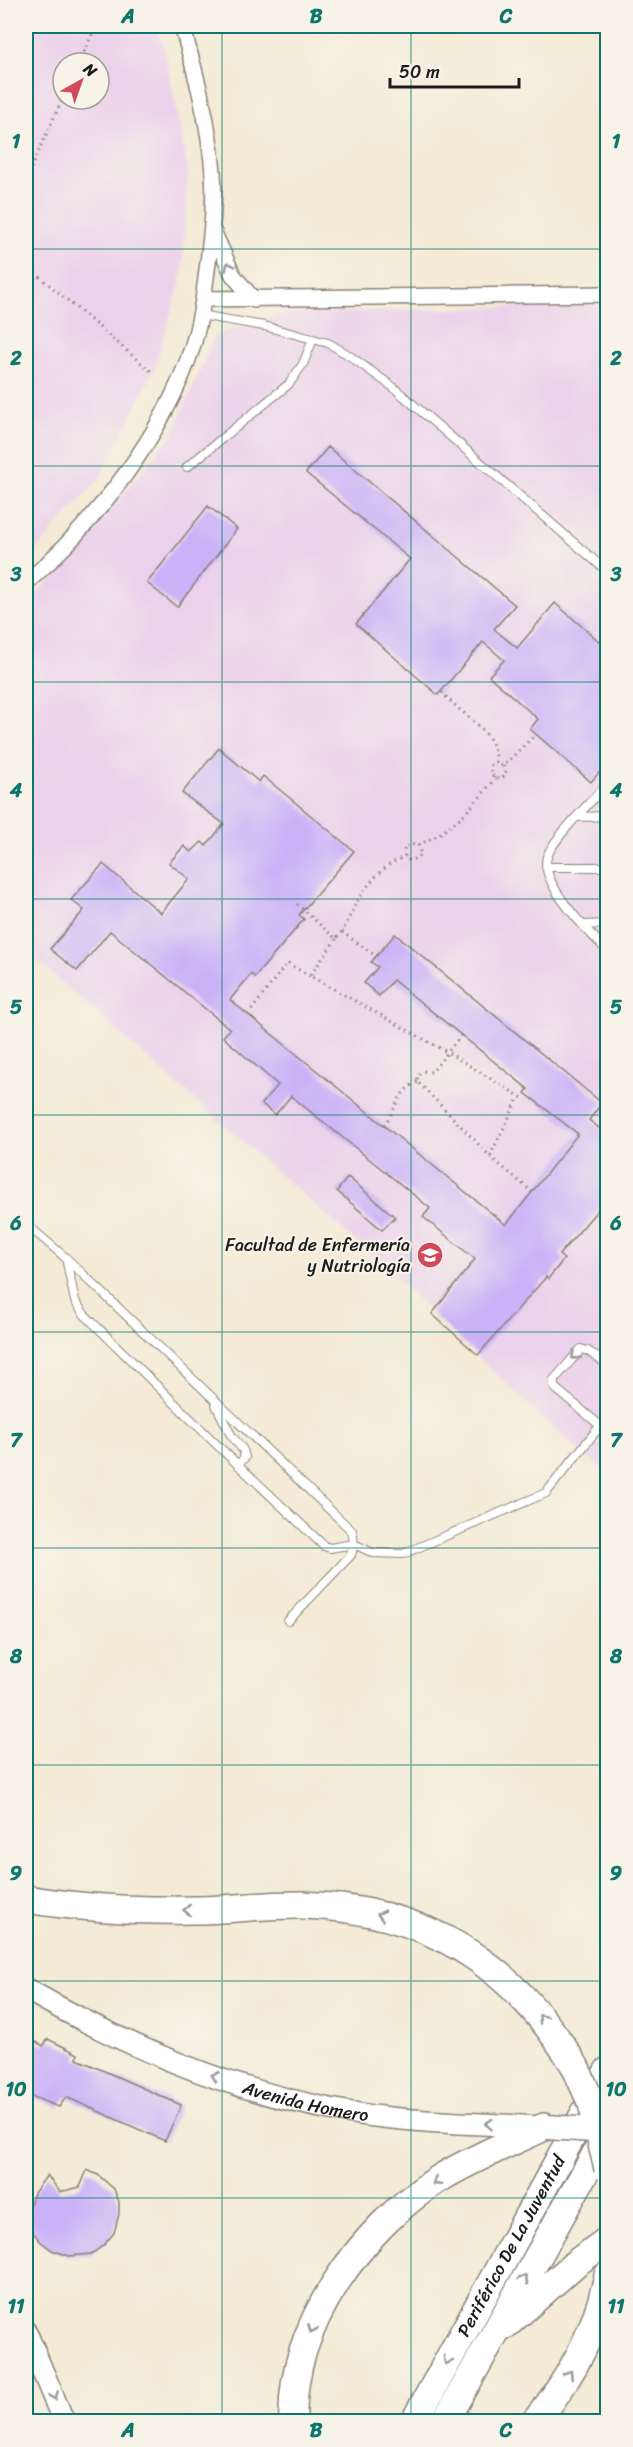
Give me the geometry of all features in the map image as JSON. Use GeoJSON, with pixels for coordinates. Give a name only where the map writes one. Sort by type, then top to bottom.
{"type":"FeatureCollection","features":[{"type":"Feature","properties":{"kind":"highway"},"geometry":{"type":"LineString","coordinates":[[26,1899],[64,1905],[154,1911],[310,1905],[361,1910],[392,1918],[449,1939],[506,1980],[555,2033],[575,2066],[592,2104],[608,2169]]}},
{"type":"Feature","properties":{"kind":"highway","name":"Periférico De La Juventud"},"geometry":{"type":"LineString","coordinates":[[414,2421],[608,2071]]}},
{"type":"Feature","properties":{"kind":"highway"},"geometry":{"type":"LineString","coordinates":[[293,2421],[297,2375],[306,2342],[341,2273],[370,2238],[404,2205],[438,2180],[470,2162],[545,2127]]}},
{"type":"Feature","properties":{"kind":"highway","name":"Periférico De La Juventud"},"geometry":{"type":"LineString","coordinates":[[445,2421],[608,2131]]}},
{"type":"Feature","properties":{"kind":"highway"},"geometry":{"type":"LineString","coordinates":[[489,2340],[576,2263],[608,2240]]}},
{"type":"Feature","properties":{"kind":"highway"},"geometry":{"type":"LineString","coordinates":[[535,2421],[584,2351],[608,2275]]}},
{"type":"Feature","properties":{"kind":"main road","name":"Avenida Homero"},"geometry":{"type":"LineString","coordinates":[[26,1989],[103,2031],[183,2066],[302,2102],[371,2115],[426,2121],[608,2131]]}},
{"type":"Feature","properties":{"kind":"main road"},"geometry":{"type":"LineString","coordinates":[[26,2332],[64,2421]]}},
{"type":"Feature","properties":{"kind":"street"},"geometry":{"type":"LineString","coordinates":[[27,576],[54,558],[79,532],[140,452],[170,401],[183,372],[200,315],[212,228],[213,175],[200,85],[182,26]]}},
{"type":"Feature","properties":{"kind":"street"},"geometry":{"type":"LineString","coordinates":[[212,228],[233,275],[254,300]]}},
{"type":"Feature","properties":{"kind":"street"},"geometry":{"type":"LineString","coordinates":[[204,299],[608,294]]}},
{"type":"Feature","properties":{"kind":"lane"},"geometry":{"type":"LineString","coordinates":[[200,315],[264,326],[328,343],[347,354],[386,382],[608,572]]}},
{"type":"Feature","properties":{"kind":"lane"},"geometry":{"type":"LineString","coordinates":[[187,467],[289,384],[303,364],[313,339]]}},
{"type":"Feature","properties":{"kind":"lane"},"geometry":{"type":"LineString","coordinates":[[608,783],[555,843],[547,857],[546,867],[548,876],[566,905],[608,951]]}},
{"type":"Feature","properties":{"kind":"lane"},"geometry":{"type":"LineString","coordinates":[[578,817],[608,816]]}},
{"type":"Feature","properties":{"kind":"lane"},"geometry":{"type":"LineString","coordinates":[[546,867],[608,867]]}},
{"type":"Feature","properties":{"kind":"lane"},"geometry":{"type":"LineString","coordinates":[[583,925],[608,924]]}},
{"type":"Feature","properties":{"kind":"lane"},"geometry":{"type":"LineString","coordinates":[[26,1224],[66,1258],[352,1531],[354,1544],[351,1555],[288,1621]]}},
{"type":"Feature","properties":{"kind":"lane"},"geometry":{"type":"LineString","coordinates":[[66,1258],[75,1301],[84,1314],[238,1465],[324,1546],[330,1548],[354,1544],[373,1553],[403,1554],[546,1493],[600,1426]]}},
{"type":"Feature","properties":{"kind":"lane"},"geometry":{"type":"LineString","coordinates":[[608,1365],[588,1351],[581,1349],[553,1381],[555,1388],[608,1432]]}},
{"type":"Feature","properties":{"kind":"lane"},"geometry":{"type":"LineString","coordinates":[[213,1398],[231,1435],[243,1450],[245,1457],[238,1465]]}},
{"type":"Feature","properties":{"kind":"path"},"geometry":{"type":"LineString","coordinates":[[85,51],[96,26]]}},
{"type":"Feature","properties":{"kind":"path"},"geometry":{"type":"LineString","coordinates":[[26,179],[57,111]]}},
{"type":"Feature","properties":{"kind":"path"},"geometry":{"type":"LineString","coordinates":[[26,265],[153,373]]}},
{"type":"Feature","properties":{"kind":"path"},"geometry":{"type":"LineString","coordinates":[[442,692],[450,702],[476,723],[488,738],[497,751],[496,762]]}},
{"type":"Feature","properties":{"kind":"path"},"geometry":{"type":"LineString","coordinates":[[503,766],[536,734]]}},
{"type":"Feature","properties":{"kind":"path"},"geometry":{"type":"LineString","coordinates":[[496,762],[506,771],[505,776],[500,779],[490,771],[491,765],[496,762]]}},
{"type":"Feature","properties":{"kind":"path"},"geometry":{"type":"LineString","coordinates":[[418,845],[421,855],[410,861],[405,857],[404,846],[411,843],[418,845],[443,832],[476,804],[496,777]]}},
{"type":"Feature","properties":{"kind":"path"},"geometry":{"type":"LineString","coordinates":[[310,976],[342,932],[358,899],[394,860],[405,857]]}},
{"type":"Feature","properties":{"kind":"path"},"geometry":{"type":"LineString","coordinates":[[297,904],[336,939]]}},
{"type":"Feature","properties":{"kind":"path"},"geometry":{"type":"LineString","coordinates":[[342,932],[376,956]]}},
{"type":"Feature","properties":{"kind":"path"},"geometry":{"type":"LineString","coordinates":[[248,1015],[286,963],[447,1052],[524,1099]]}},
{"type":"Feature","properties":{"kind":"path"},"geometry":{"type":"LineString","coordinates":[[461,1035],[432,1072],[422,1071],[417,1076],[418,1082],[490,1156],[532,1192]]}},
{"type":"Feature","properties":{"kind":"path"},"geometry":{"type":"LineString","coordinates":[[384,1125],[393,1112],[401,1093],[418,1082]]}},
{"type":"Feature","properties":{"kind":"path"},"geometry":{"type":"LineString","coordinates":[[490,1156],[519,1097]]}},
{"type":"Feature","properties":{"kind":"shaded area"},"geometry":{"type":"Polygon","coordinates":[[[26,26],[155,26],[164,46],[188,171],[182,276],[153,373],[100,478],[26,561],[26,26]]]}},
{"type":"Feature","properties":{"kind":"shaded area"},"geometry":{"type":"Polygon","coordinates":[[[607,304],[607,1473],[562,1436],[432,1314],[394,1275],[26,951],[26,602],[61,571],[173,433],[215,335],[279,314],[607,304]]]}},
{"type":"Feature","properties":{"kind":"building"},"geometry":{"type":"Polygon","coordinates":[[[328,447],[515,605],[494,629],[517,648],[555,603],[608,649],[608,762],[591,782],[530,729],[538,719],[489,676],[504,660],[483,642],[438,695],[356,624],[410,559],[306,473],[328,447]]]}},
{"type":"Feature","properties":{"kind":"building"},"geometry":{"type":"Polygon","coordinates":[[[208,506],[237,529],[177,607],[147,583],[208,506]]]}},
{"type":"Feature","properties":{"kind":"building"},"geometry":{"type":"Polygon","coordinates":[[[219,748],[259,782],[263,776],[354,851],[299,915],[304,919],[255,977],[251,974],[230,1000],[506,1225],[578,1134],[525,1093],[528,1089],[393,980],[379,996],[364,983],[378,967],[371,962],[395,934],[602,1103],[589,1120],[608,1135],[608,1198],[559,1255],[564,1259],[548,1279],[546,1277],[478,1355],[432,1314],[475,1259],[423,1217],[430,1208],[291,1096],[275,1115],[262,1104],[278,1085],[223,1037],[230,1029],[110,931],[77,971],[50,949],[84,910],[71,900],[103,864],[161,913],[189,879],[169,863],[184,846],[191,852],[202,842],[206,846],[224,824],[182,793],[219,748]]]}},
{"type":"Feature","properties":{"kind":"building"},"geometry":{"type":"Polygon","coordinates":[[[348,1177],[395,1217],[382,1230],[337,1191],[348,1177]]]}},
{"type":"Feature","properties":{"kind":"building"},"geometry":{"type":"Polygon","coordinates":[[[26,2036],[43,2046],[48,2039],[78,2054],[77,2059],[181,2105],[165,2141],[66,2097],[59,2107],[26,2094],[31,2080],[26,2078],[26,2036]]]}},
{"type":"Feature","properties":{"kind":"building"},"geometry":{"type":"Polygon","coordinates":[[[87,2170],[98,2175],[114,2189],[119,2202],[119,2214],[114,2233],[104,2245],[91,2254],[69,2256],[52,2250],[40,2241],[29,2227],[28,2210],[34,2193],[47,2175],[60,2192],[80,2187],[87,2170]]]}},
{"type":"Feature","properties":{"kind":"place","name":"Facultad de Enfermería y Nutriología"},"geometry":{"type":"Point","coordinates":[430,1255]}}]}
